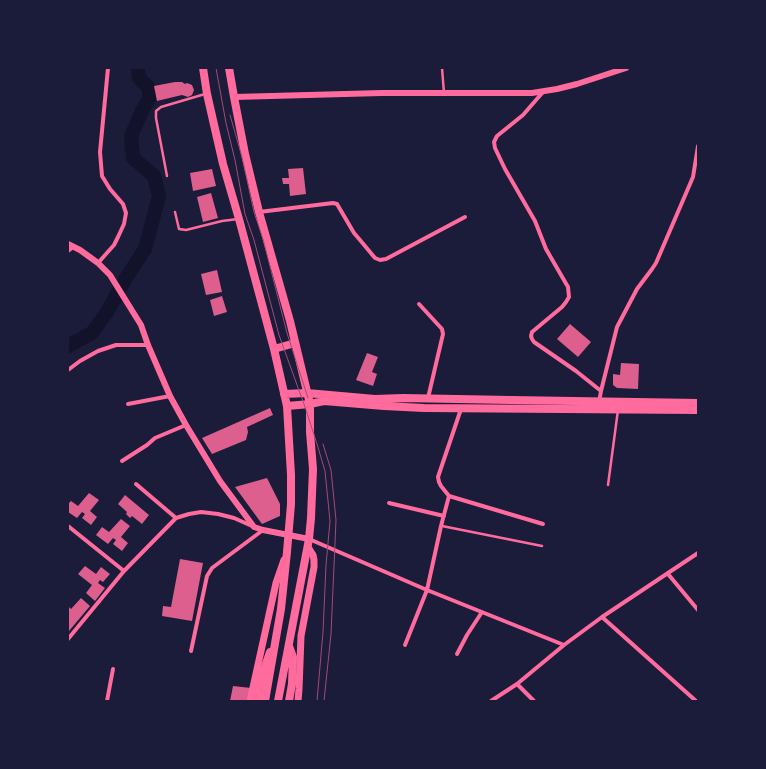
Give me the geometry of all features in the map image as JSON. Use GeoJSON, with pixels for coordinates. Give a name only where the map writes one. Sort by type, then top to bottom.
{"type":"FeatureCollection","features":[{"type":"Feature","properties":{"kind":"main road"},"geometry":{"type":"LineString","coordinates":[[202,68],[223,164],[274,349],[287,406],[291,504],[284,582],[265,701]]}},
{"type":"Feature","properties":{"kind":"main road"},"geometry":{"type":"LineString","coordinates":[[229,68],[258,212],[290,321],[310,404],[310,432],[313,469],[309,543],[278,701]]}},
{"type":"Feature","properties":{"kind":"main road"},"geometry":{"type":"LineString","coordinates":[[274,349],[295,343]]}},
{"type":"Feature","properties":{"kind":"main road"},"geometry":{"type":"LineString","coordinates":[[284,394],[308,393],[375,399],[428,398],[698,403]]}},
{"type":"Feature","properties":{"kind":"main road"},"geometry":{"type":"LineString","coordinates":[[287,406],[324,401],[384,406],[461,409],[698,410]]}},
{"type":"Feature","properties":{"kind":"main road"},"geometry":{"type":"LineString","coordinates":[[298,701],[301,636],[314,567],[313,555],[309,543]]}},
{"type":"Feature","properties":{"kind":"main road"},"geometry":{"type":"LineString","coordinates":[[250,701],[276,583],[287,552]]}},
{"type":"Feature","properties":{"kind":"main road"},"geometry":{"type":"LineString","coordinates":[[257,701],[266,662],[276,636]]}},
{"type":"Feature","properties":{"kind":"main road"},"geometry":{"type":"LineString","coordinates":[[289,645],[293,657],[292,684],[289,701]]}},
{"type":"Feature","properties":{"kind":"street"},"geometry":{"type":"LineString","coordinates":[[98,263],[114,245],[124,224],[126,213],[123,204],[110,189],[102,176],[100,152],[108,68]]}},
{"type":"Feature","properties":{"kind":"street"},"geometry":{"type":"LineString","coordinates":[[234,97],[532,93],[577,84],[626,68]]}},
{"type":"Feature","properties":{"kind":"street"},"geometry":{"type":"LineString","coordinates":[[543,92],[523,115],[497,136],[494,142],[495,148],[505,169],[536,221],[546,249],[568,287],[569,297],[566,302],[532,332],[531,336],[534,342],[576,371],[601,391]]}},
{"type":"Feature","properties":{"kind":"street"},"geometry":{"type":"LineString","coordinates":[[599,410],[601,391],[617,328],[637,289],[656,263],[693,177],[698,146]]}},
{"type":"Feature","properties":{"kind":"street"},"geometry":{"type":"LineString","coordinates":[[693,177],[698,178]]}},
{"type":"Feature","properties":{"kind":"street"},"geometry":{"type":"LineString","coordinates":[[258,212],[333,202],[337,204],[354,233],[375,258],[380,260],[386,259],[465,217]]}},
{"type":"Feature","properties":{"kind":"street"},"geometry":{"type":"LineString","coordinates":[[70,247],[98,263],[110,275],[140,325],[170,396],[186,425],[220,481],[254,527]]}},
{"type":"Feature","properties":{"kind":"street"},"geometry":{"type":"LineString","coordinates":[[419,304],[442,329],[443,334],[428,398]]}},
{"type":"Feature","properties":{"kind":"street"},"geometry":{"type":"LineString","coordinates":[[68,370],[98,351],[116,345],[148,345]]}},
{"type":"Feature","properties":{"kind":"street"},"geometry":{"type":"LineString","coordinates":[[128,404],[170,396]]}},
{"type":"Feature","properties":{"kind":"street"},"geometry":{"type":"LineString","coordinates":[[461,409],[438,477],[441,486],[449,496],[543,524]]}},
{"type":"Feature","properties":{"kind":"street"},"geometry":{"type":"LineString","coordinates":[[122,461],[155,438],[186,425]]}},
{"type":"Feature","properties":{"kind":"street"},"geometry":{"type":"LineString","coordinates":[[136,484],[176,518]]}},
{"type":"Feature","properties":{"kind":"street"},"geometry":{"type":"LineString","coordinates":[[405,645],[427,590],[449,496]]}},
{"type":"Feature","properties":{"kind":"street"},"geometry":{"type":"LineString","coordinates":[[389,504],[444,516]]}},
{"type":"Feature","properties":{"kind":"street"},"geometry":{"type":"LineString","coordinates":[[68,639],[124,571],[176,518],[201,512],[234,518],[254,527],[309,543],[564,645]]}},
{"type":"Feature","properties":{"kind":"street"},"geometry":{"type":"LineString","coordinates":[[69,528],[124,571]]}},
{"type":"Feature","properties":{"kind":"street"},"geometry":{"type":"LineString","coordinates":[[191,651],[208,576],[212,568],[263,530]]}},
{"type":"Feature","properties":{"kind":"street"},"geometry":{"type":"LineString","coordinates":[[491,701],[517,684],[564,645],[602,617],[698,553]]}},
{"type":"Feature","properties":{"kind":"street"},"geometry":{"type":"LineString","coordinates":[[668,574],[698,610]]}},
{"type":"Feature","properties":{"kind":"street"},"geometry":{"type":"LineString","coordinates":[[457,654],[482,612]]}},
{"type":"Feature","properties":{"kind":"street"},"geometry":{"type":"LineString","coordinates":[[602,617],[696,701]]}},
{"type":"Feature","properties":{"kind":"street"},"geometry":{"type":"LineString","coordinates":[[107,701],[113,669]]}},
{"type":"Feature","properties":{"kind":"street"},"geometry":{"type":"LineString","coordinates":[[517,684],[534,701]]}},
{"type":"Feature","properties":{"kind":"lane"},"geometry":{"type":"LineString","coordinates":[[442,68],[444,93]]}},
{"type":"Feature","properties":{"kind":"lane"},"geometry":{"type":"LineString","coordinates":[[167,176],[156,111],[161,107],[207,94]]}},
{"type":"Feature","properties":{"kind":"lane"},"geometry":{"type":"LineString","coordinates":[[175,212],[179,229],[186,230],[222,221],[239,219]]}},
{"type":"Feature","properties":{"kind":"lane"},"geometry":{"type":"LineString","coordinates":[[608,485],[618,410]]}},
{"type":"Feature","properties":{"kind":"lane"},"geometry":{"type":"LineString","coordinates":[[441,526],[542,546]]}},
{"type":"Feature","properties":{"kind":"building"},"geometry":{"type":"Polygon","coordinates":[[[182,82],[192,85],[194,90],[192,95],[188,97],[182,95],[157,101],[154,86],[182,82]]]}},
{"type":"Feature","properties":{"kind":"building"},"geometry":{"type":"Polygon","coordinates":[[[303,168],[306,194],[290,196],[289,184],[283,184],[282,178],[289,178],[288,169],[303,168]]]}},
{"type":"Feature","properties":{"kind":"building"},"geometry":{"type":"Polygon","coordinates":[[[212,169],[216,186],[193,191],[190,173],[212,169]]]}},
{"type":"Feature","properties":{"kind":"building"},"geometry":{"type":"Polygon","coordinates":[[[211,193],[218,218],[203,222],[197,197],[211,193]]]}},
{"type":"Feature","properties":{"kind":"building"},"geometry":{"type":"Polygon","coordinates":[[[217,270],[222,292],[206,295],[201,274],[217,270]]]}},
{"type":"Feature","properties":{"kind":"building"},"geometry":{"type":"Polygon","coordinates":[[[222,296],[227,312],[214,316],[210,300],[222,296]]]}},
{"type":"Feature","properties":{"kind":"building"},"geometry":{"type":"Polygon","coordinates":[[[570,324],[591,342],[578,357],[557,339],[570,324]]]}},
{"type":"Feature","properties":{"kind":"building"},"geometry":{"type":"Polygon","coordinates":[[[367,353],[378,357],[372,372],[377,374],[373,386],[356,380],[367,353]]]}},
{"type":"Feature","properties":{"kind":"building"},"geometry":{"type":"Polygon","coordinates":[[[621,363],[639,364],[638,389],[617,388],[613,385],[613,374],[620,375],[621,363]]]}},
{"type":"Feature","properties":{"kind":"building"},"geometry":{"type":"Polygon","coordinates":[[[270,408],[273,415],[247,427],[248,432],[246,440],[212,454],[202,438],[270,408]]]}},
{"type":"Feature","properties":{"kind":"building"},"geometry":{"type":"Polygon","coordinates":[[[267,478],[280,504],[280,516],[262,524],[235,487],[267,478]]]}},
{"type":"Feature","properties":{"kind":"building"},"geometry":{"type":"Polygon","coordinates":[[[89,493],[99,500],[90,511],[97,517],[91,525],[82,518],[85,514],[82,512],[77,518],[68,512],[68,504],[71,501],[78,506],[89,493]]]}},
{"type":"Feature","properties":{"kind":"building"},"geometry":{"type":"Polygon","coordinates":[[[125,495],[149,515],[142,524],[132,516],[130,518],[126,514],[127,512],[118,504],[125,495]]]}},
{"type":"Feature","properties":{"kind":"building"},"geometry":{"type":"Polygon","coordinates":[[[121,519],[130,526],[121,537],[128,543],[122,551],[113,544],[116,540],[113,538],[108,544],[96,535],[102,527],[109,532],[121,519]]]}},
{"type":"Feature","properties":{"kind":"building"},"geometry":{"type":"Polygon","coordinates":[[[180,559],[203,563],[192,621],[162,616],[163,606],[171,607],[180,559]]]}},
{"type":"Feature","properties":{"kind":"building"},"geometry":{"type":"Polygon","coordinates":[[[85,566],[96,574],[101,567],[110,574],[103,582],[100,580],[98,583],[105,588],[95,601],[86,593],[92,585],[78,574],[85,566]]]}},
{"type":"Feature","properties":{"kind":"building"},"geometry":{"type":"Polygon","coordinates":[[[81,598],[90,606],[69,631],[68,606],[71,609],[81,598]]]}},
{"type":"Feature","properties":{"kind":"building"},"geometry":{"type":"Polygon","coordinates":[[[233,686],[251,688],[248,701],[230,701],[233,686]]]}},
{"type":"Feature","properties":{"kind":"waterway"},"geometry":{"type":"LineString","coordinates":[[68,346],[92,333],[107,312],[126,278],[145,249],[159,196],[154,176],[133,158],[131,136],[149,99],[149,88],[139,78],[138,68]]}},
{"type":"Feature","properties":{"kind":"tram line"},"geometry":{"type":"LineString","coordinates":[[216,68],[245,214],[254,240],[279,335],[305,407],[325,471],[330,521],[317,701]]}},
{"type":"Feature","properties":{"kind":"tram line"},"geometry":{"type":"LineString","coordinates":[[230,115],[242,157],[254,212],[263,239],[287,333],[308,398]]}},
{"type":"Feature","properties":{"kind":"tram line"},"geometry":{"type":"LineString","coordinates":[[323,444],[331,470],[336,520],[331,634],[324,701]]}}]}
